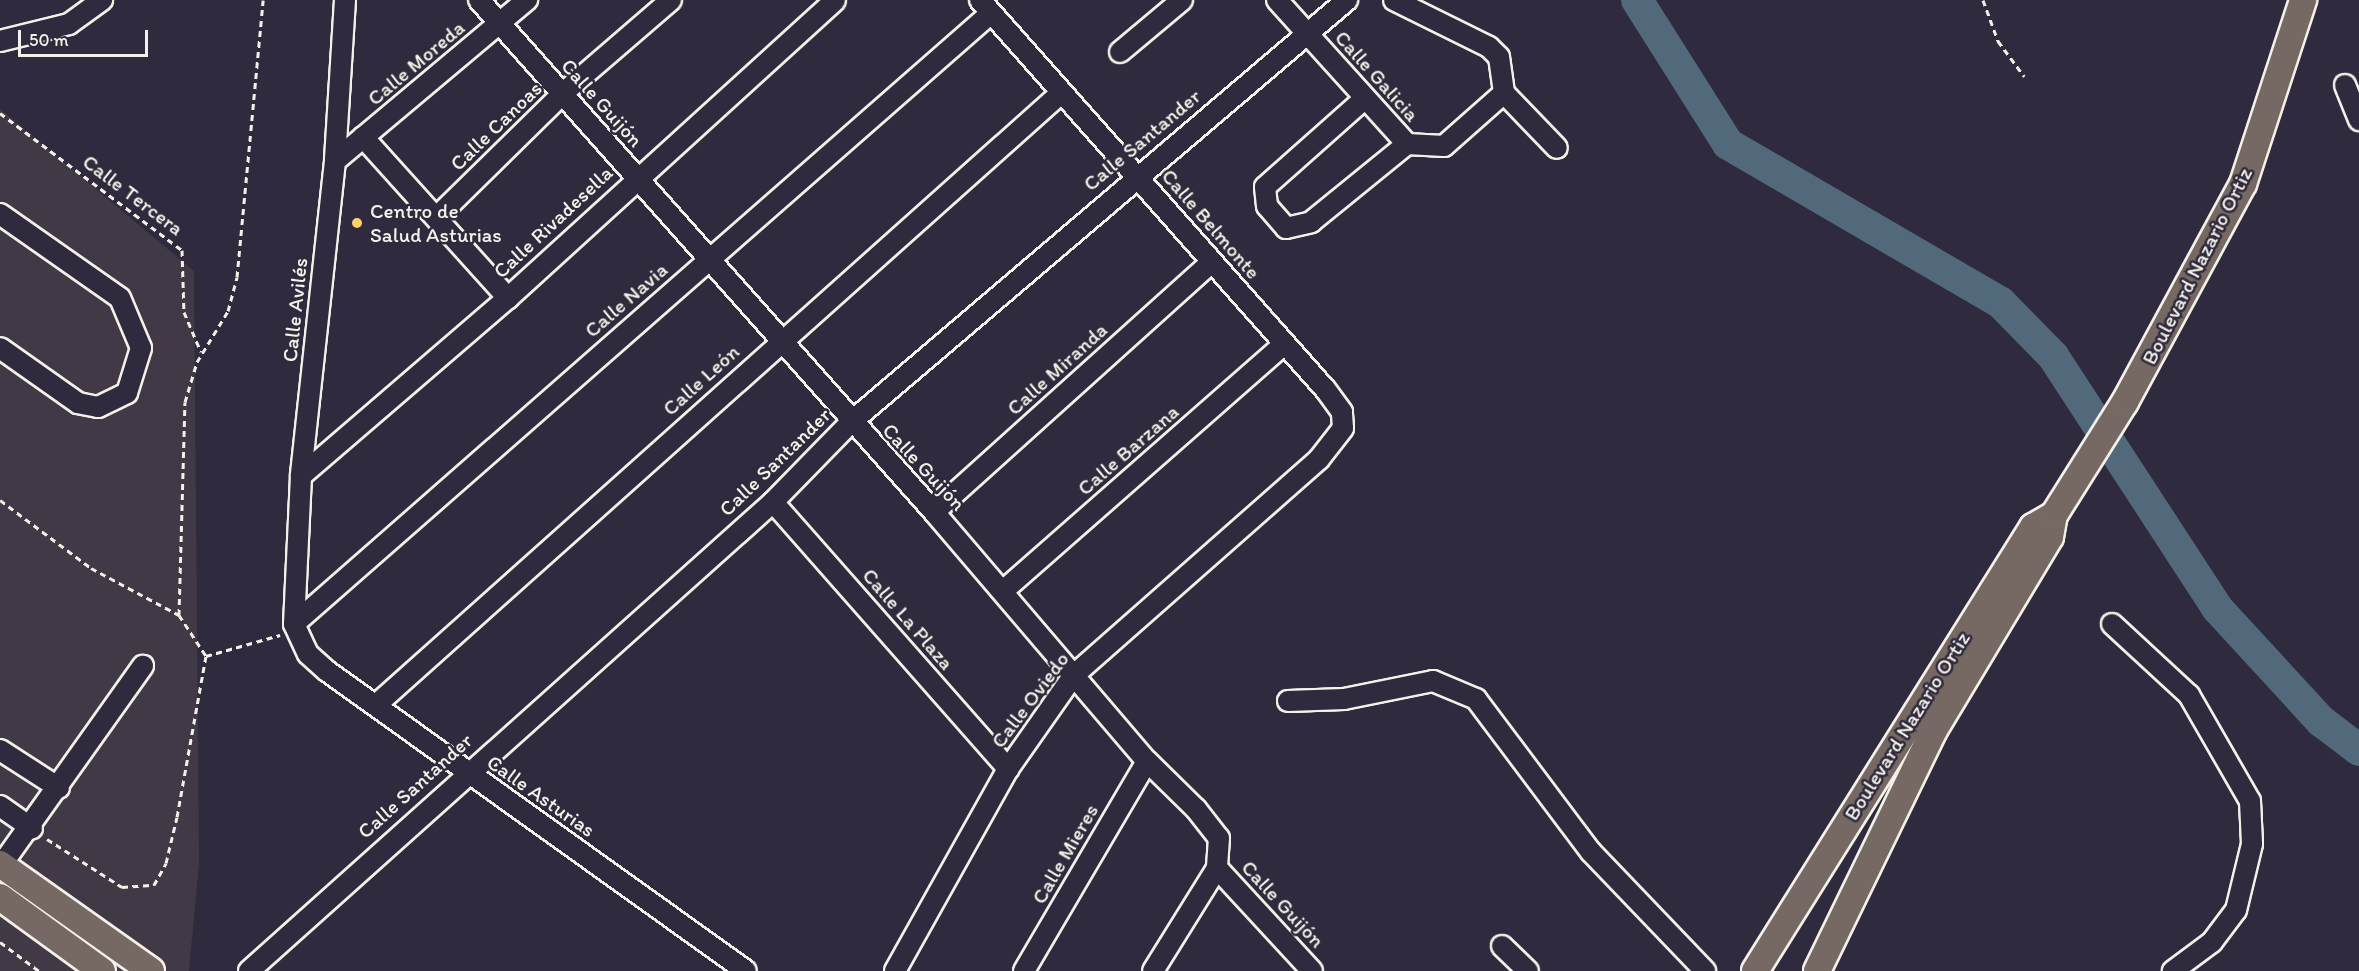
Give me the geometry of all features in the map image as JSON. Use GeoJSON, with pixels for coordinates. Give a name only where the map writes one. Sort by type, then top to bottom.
{"type":"FeatureCollection","features":[{"type":"Feature","properties":{"kind":"main road","name":"Boulevard Nazario Ortiz"},"geometry":{"type":"LineString","coordinates":[[1817,971],[1934,730],[2050,537],[2054,515],[2126,402],[2243,184],[2303,0]]}},
{"type":"Feature","properties":{"kind":"main road","name":"Boulevard Nazario Ortiz"},"geometry":{"type":"LineString","coordinates":[[1755,971],[2033,527],[2054,515]]}},
{"type":"Feature","properties":{"kind":"main road"},"geometry":{"type":"LineString","coordinates":[[1,865],[151,971]]}},
{"type":"Feature","properties":{"kind":"main road"},"geometry":{"type":"LineString","coordinates":[[0,897],[86,966]]}},
{"type":"Feature","properties":{"kind":"main road","name":"Boulevard Nazario Ortiz"},"geometry":{"type":"LineString","coordinates":[[1760,971],[1770,947]]}},
{"type":"Feature","properties":{"kind":"street"},"geometry":{"type":"LineString","coordinates":[[0,41],[69,24],[102,0]]}},
{"type":"Feature","properties":{"kind":"street","name":"Calle Avilés"},"geometry":{"type":"LineString","coordinates":[[294,624],[301,476],[335,161],[345,0]]}},
{"type":"Feature","properties":{"kind":"street","name":"Calle Guijón"},"geometry":{"type":"LineString","coordinates":[[479,0],[637,177],[850,423],[1004,591],[1073,676],[1147,761],[1219,838],[1217,868],[1310,970]]}},
{"type":"Feature","properties":{"kind":"street","name":"Calle Moreda"},"geometry":{"type":"LineString","coordinates":[[335,161],[527,0]]}},
{"type":"Feature","properties":{"kind":"street","name":"Calle Canoas"},"geometry":{"type":"LineString","coordinates":[[437,217],[562,94],[671,0]]}},
{"type":"Feature","properties":{"kind":"street","name":"Calle Rivadesella"},"geometry":{"type":"LineString","coordinates":[[301,476],[508,298],[637,177],[835,0]]}},
{"type":"Feature","properties":{"kind":"street"},"geometry":{"type":"LineString","coordinates":[[1120,52],[1182,0]]}},
{"type":"Feature","properties":{"kind":"street","name":"Calle Galicia"},"geometry":{"type":"LineString","coordinates":[[1277,0],[1363,100],[1407,144],[1435,148],[1455,138],[1504,93]]}},
{"type":"Feature","properties":{"kind":"street","name":"Calle Santander"},"geometry":{"type":"LineString","coordinates":[[249,971],[466,772],[773,502],[850,423],[1136,175],[1347,0]]}},
{"type":"Feature","properties":{"kind":"street"},"geometry":{"type":"LineString","coordinates":[[1394,0],[1489,47],[1499,57],[1504,93],[1557,148]]}},
{"type":"Feature","properties":{"kind":"street","name":"Calle Belmonte"},"geometry":{"type":"LineString","coordinates":[[986,6],[1325,388],[1344,419],[1340,438],[1319,459]]}},
{"type":"Feature","properties":{"kind":"street","name":"Calle Navia"},"geometry":{"type":"LineString","coordinates":[[294,624],[708,261],[986,6]]}},
{"type":"Feature","properties":{"kind":"street"},"geometry":{"type":"LineString","coordinates":[[2345,85],[2359,120]]}},
{"type":"Feature","properties":{"kind":"street","name":"Calle León"},"geometry":{"type":"LineString","coordinates":[[376,705],[779,342],[1061,93]]}},
{"type":"Feature","properties":{"kind":"street"},"geometry":{"type":"LineString","coordinates":[[1363,100],[1265,187],[1267,206],[1286,228],[1304,226],[1407,144]]}},
{"type":"Feature","properties":{"kind":"street"},"geometry":{"type":"LineString","coordinates":[[363,137],[508,298]]}},
{"type":"Feature","properties":{"kind":"street"},"geometry":{"type":"LineString","coordinates":[[0,214],[120,298],[141,348],[127,393],[98,407],[78,403],[0,348]]}},
{"type":"Feature","properties":{"kind":"street","name":"Calle Miranda"},"geometry":{"type":"LineString","coordinates":[[934,512],[1212,262]]}},
{"type":"Feature","properties":{"kind":"street","name":"Calle Barzana"},"geometry":{"type":"LineString","coordinates":[[1004,591],[1284,344]]}},
{"type":"Feature","properties":{"kind":"street","name":"Calle Oviedo"},"geometry":{"type":"LineString","coordinates":[[895,971],[1008,769],[1073,676],[1319,459]]}},
{"type":"Feature","properties":{"kind":"street","name":"Calle La Plaza"},"geometry":{"type":"LineString","coordinates":[[773,502],[1008,769]]}},
{"type":"Feature","properties":{"kind":"street","name":"Calle Asturias"},"geometry":{"type":"LineString","coordinates":[[294,624],[314,660],[466,772],[746,971]]}},
{"type":"Feature","properties":{"kind":"street"},"geometry":{"type":"LineString","coordinates":[[2112,624],[2189,695],[2250,801],[2252,844],[2236,910],[2212,942],[2173,971]]}},
{"type":"Feature","properties":{"kind":"street"},"geometry":{"type":"LineString","coordinates":[[1,865],[32,828],[143,666]]}},
{"type":"Feature","properties":{"kind":"street"},"geometry":{"type":"LineString","coordinates":[[1288,701],[1344,699],[1433,681],[1476,699],[1591,852],[1705,971]]}},
{"type":"Feature","properties":{"kind":"street"},"geometry":{"type":"LineString","coordinates":[[0,750],[59,788]]}},
{"type":"Feature","properties":{"kind":"street","name":"Calle Mieres"},"geometry":{"type":"LineString","coordinates":[[1024,971],[1147,761]]}},
{"type":"Feature","properties":{"kind":"street"},"geometry":{"type":"LineString","coordinates":[[0,806],[32,828]]}},
{"type":"Feature","properties":{"kind":"street"},"geometry":{"type":"LineString","coordinates":[[1153,971],[1217,868]]}},
{"type":"Feature","properties":{"kind":"street"},"geometry":{"type":"LineString","coordinates":[[1502,946],[1528,971]]}},
{"type":"Feature","properties":{"kind":"path"},"geometry":{"type":"LineString","coordinates":[[179,615],[182,428],[190,380],[201,352],[228,311],[237,277],[263,0]]}},
{"type":"Feature","properties":{"kind":"path"},"geometry":{"type":"LineString","coordinates":[[1983,0],[1998,41],[2024,76]]}},
{"type":"Feature","properties":{"kind":"path","name":"Calle Tercera"},"geometry":{"type":"LineString","coordinates":[[0,113],[182,250],[184,312],[201,352]]}},
{"type":"Feature","properties":{"kind":"path"},"geometry":{"type":"LineString","coordinates":[[0,500],[91,568],[179,615],[206,656],[177,817],[166,863],[154,885],[122,887],[32,828]]}},
{"type":"Feature","properties":{"kind":"path"},"geometry":{"type":"LineString","coordinates":[[206,656],[269,641],[294,624]]}},
{"type":"Feature","properties":{"kind":"path"},"geometry":{"type":"LineString","coordinates":[[0,942],[39,971]]}},
{"type":"Feature","properties":{"kind":"shaded area"},"geometry":{"type":"Polygon","coordinates":[[[0,109],[194,271],[199,863],[189,971],[0,971],[0,109]]]}},
{"type":"Feature","properties":{"kind":"waterway"},"geometry":{"type":"LineString","coordinates":[[1637,0],[1728,144],[2000,302],[2053,356],[2217,608],[2321,721],[2359,750]]}},
{"type":"Feature","properties":{"kind":"place","name":"Centro de Salud Asturias"},"geometry":{"type":"Point","coordinates":[357,223]}}]}
